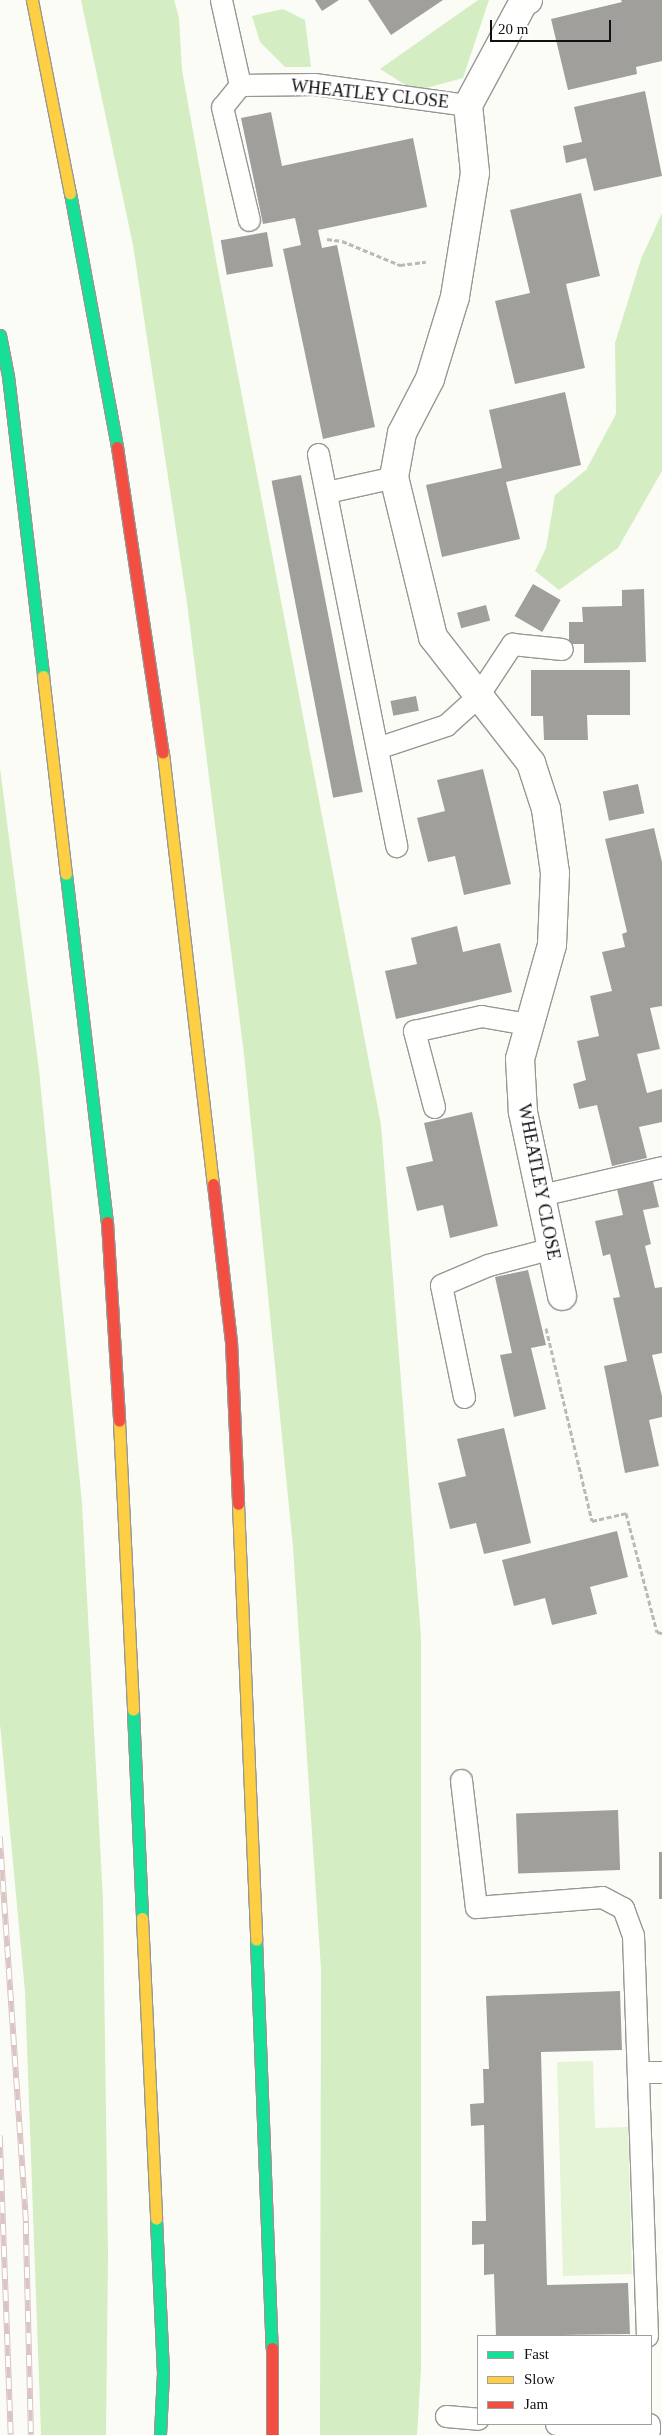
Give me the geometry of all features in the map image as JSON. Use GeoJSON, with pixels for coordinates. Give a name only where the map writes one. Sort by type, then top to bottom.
{"type":"FeatureCollection","features":[{"type":"Feature","properties":{"kind":"highway"},"geometry":{"type":"LineString","coordinates":[[32,0],[105,368],[160,725],[232,1341],[274,2390],[272,2435]]}},
{"type":"Feature","properties":{"kind":"highway"},"geometry":{"type":"LineString","coordinates":[[0,335],[8,376],[112,1263],[163,2373],[160,2435]]}},
{"type":"Feature","properties":{"kind":"street","name":"WHEATLEY CLOSE"},"geometry":{"type":"LineString","coordinates":[[528,0],[522,3],[468,105],[475,173],[456,297],[430,379],[402,433],[394,477],[433,636],[477,697],[531,763],[546,809],[555,873],[552,944],[528,1024],[520,1059],[523,1112],[562,1296]]}},
{"type":"Feature","properties":{"kind":"lane"},"geometry":{"type":"LineString","coordinates":[[221,0],[240,85],[222,107],[249,220]]}},
{"type":"Feature","properties":{"kind":"lane","name":"WHEATLEY CLOSE"},"geometry":{"type":"LineString","coordinates":[[240,85],[314,84],[468,105]]}},
{"type":"Feature","properties":{"kind":"lane"},"geometry":{"type":"LineString","coordinates":[[318,454],[396,846]]}},
{"type":"Feature","properties":{"kind":"lane"},"geometry":{"type":"LineString","coordinates":[[327,492],[394,477]]}},
{"type":"Feature","properties":{"kind":"lane"},"geometry":{"type":"LineString","coordinates":[[377,748],[446,725],[477,697],[512,644],[562,649]]}},
{"type":"Feature","properties":{"kind":"lane"},"geometry":{"type":"LineString","coordinates":[[434,1107],[414,1031],[481,1016],[528,1024]]}},
{"type":"Feature","properties":{"kind":"lane"},"geometry":{"type":"LineString","coordinates":[[541,1195],[662,1167]]}},
{"type":"Feature","properties":{"kind":"lane"},"geometry":{"type":"LineString","coordinates":[[464,1397],[441,1285],[488,1265],[552,1248]]}},
{"type":"Feature","properties":{"kind":"lane"},"geometry":{"type":"LineString","coordinates":[[461,1780],[476,1908],[602,1897],[623,1908],[633,1935],[640,2072],[647,2335]]}},
{"type":"Feature","properties":{"kind":"lane"},"geometry":{"type":"LineString","coordinates":[[640,2072],[662,2072]]}},
{"type":"Feature","properties":{"kind":"lane"},"geometry":{"type":"LineString","coordinates":[[446,2416],[477,2419]]}},
{"type":"Feature","properties":{"kind":"lane"},"geometry":{"type":"LineString","coordinates":[[572,2425],[649,2430],[649,2425]]}},
{"type":"Feature","properties":{"kind":"path"},"geometry":{"type":"LineString","coordinates":[[327,239],[342,241],[400,265],[462,257]]}},
{"type":"Feature","properties":{"kind":"path"},"geometry":{"type":"LineString","coordinates":[[544,1321],[592,1521],[626,1513],[656,1632],[662,1633]]}},
{"type":"Feature","properties":{"kind":"green space"},"geometry":{"type":"Polygon","coordinates":[[[81,0],[174,0],[179,18],[182,70],[217,265],[381,1125],[421,1636],[421,2369],[417,2435],[320,2435],[321,1969],[293,1547],[244,1054],[187,603],[133,245],[81,0]]]}},
{"type":"Feature","properties":{"kind":"green space"},"geometry":{"type":"Polygon","coordinates":[[[478,0],[489,0],[463,78],[415,91],[380,69],[478,0]]]}},
{"type":"Feature","properties":{"kind":"green space"},"geometry":{"type":"Polygon","coordinates":[[[283,9],[305,20],[311,67],[285,67],[260,42],[252,16],[283,9]]]}},
{"type":"Feature","properties":{"kind":"green space"},"geometry":{"type":"Polygon","coordinates":[[[662,213],[662,471],[618,548],[559,590],[535,571],[546,548],[555,495],[586,470],[616,414],[615,343],[641,259],[662,213]]]}},
{"type":"Feature","properties":{"kind":"green space"},"geometry":{"type":"Polygon","coordinates":[[[0,768],[39,1070],[82,1503],[103,1900],[108,2254],[106,2435],[41,2435],[25,1991],[0,1724],[0,768]]]}},
{"type":"Feature","properties":{"kind":"green space"},"geometry":{"type":"Polygon","coordinates":[[[593,2061],[595,2128],[628,2127],[632,2274],[563,2276],[557,2062],[593,2061]]]}},
{"type":"Feature","properties":{"kind":"building"},"geometry":{"type":"Polygon","coordinates":[[[315,0],[339,0],[322,11],[315,0]]]}},
{"type":"Feature","properties":{"kind":"building"},"geometry":{"type":"Polygon","coordinates":[[[368,0],[443,0],[391,35],[368,0]]]}},
{"type":"Feature","properties":{"kind":"building"},"geometry":{"type":"Polygon","coordinates":[[[621,0],[662,0],[662,61],[636,67],[637,74],[568,90],[551,19],[622,2],[621,0]]]}},
{"type":"Feature","properties":{"kind":"building"},"geometry":{"type":"Polygon","coordinates":[[[645,91],[662,176],[594,191],[586,158],[566,163],[563,146],[582,142],[574,107],[645,91]]]}},
{"type":"Feature","properties":{"kind":"building"},"geometry":{"type":"Polygon","coordinates":[[[271,112],[282,166],[413,138],[427,207],[318,230],[322,248],[337,245],[375,427],[323,439],[283,249],[301,245],[295,218],[263,224],[241,118],[271,112]]]}},
{"type":"Feature","properties":{"kind":"building"},"geometry":{"type":"Polygon","coordinates":[[[581,193],[600,276],[566,284],[585,368],[515,384],[495,301],[530,293],[510,210],[581,193]]]}},
{"type":"Feature","properties":{"kind":"building"},"geometry":{"type":"Polygon","coordinates":[[[267,232],[273,266],[227,275],[221,240],[267,232]]]}},
{"type":"Feature","properties":{"kind":"building"},"geometry":{"type":"Polygon","coordinates":[[[565,392],[581,465],[506,482],[520,539],[442,557],[426,485],[502,468],[489,410],[565,392]]]}},
{"type":"Feature","properties":{"kind":"building"},"geometry":{"type":"Polygon","coordinates":[[[301,475],[363,792],[333,798],[272,481],[301,475]]]}},
{"type":"Feature","properties":{"kind":"building"},"geometry":{"type":"Polygon","coordinates":[[[533,584],[561,600],[542,632],[514,616],[533,584]]]}},
{"type":"Feature","properties":{"kind":"building"},"geometry":{"type":"Polygon","coordinates":[[[644,589],[646,662],[584,663],[584,644],[569,644],[569,622],[583,622],[582,607],[622,606],[622,590],[644,589]]]}},
{"type":"Feature","properties":{"kind":"building"},"geometry":{"type":"Polygon","coordinates":[[[486,605],[490,620],[461,628],[457,613],[486,605]]]}},
{"type":"Feature","properties":{"kind":"building"},"geometry":{"type":"Polygon","coordinates":[[[531,670],[630,670],[630,715],[587,715],[588,740],[544,740],[543,716],[531,716],[531,670]]]}},
{"type":"Feature","properties":{"kind":"building"},"geometry":{"type":"Polygon","coordinates":[[[416,696],[419,711],[393,716],[390,701],[416,696]]]}},
{"type":"Feature","properties":{"kind":"building"},"geometry":{"type":"Polygon","coordinates":[[[483,769],[511,884],[464,895],[455,856],[428,862],[417,818],[445,811],[437,780],[483,769]]]}},
{"type":"Feature","properties":{"kind":"building"},"geometry":{"type":"Polygon","coordinates":[[[638,784],[644,813],[609,821],[603,791],[638,784]]]}},
{"type":"Feature","properties":{"kind":"building"},"geometry":{"type":"Polygon","coordinates":[[[654,828],[662,862],[662,1006],[650,1008],[660,1049],[637,1054],[647,1093],[662,1089],[662,1122],[639,1127],[647,1158],[612,1166],[597,1105],[579,1109],[573,1084],[586,1080],[577,1041],[599,1036],[590,996],[612,991],[602,952],[625,947],[622,934],[627,932],[605,839],[654,828]]]}},
{"type":"Feature","properties":{"kind":"building"},"geometry":{"type":"Polygon","coordinates":[[[457,926],[463,952],[500,943],[512,992],[396,1019],[385,971],[417,964],[411,938],[457,926]]]}},
{"type":"Feature","properties":{"kind":"building"},"geometry":{"type":"Polygon","coordinates":[[[472,1112],[498,1226],[450,1238],[443,1205],[417,1211],[406,1167],[433,1161],[424,1123],[472,1112]]]}},
{"type":"Feature","properties":{"kind":"building"},"geometry":{"type":"Polygon","coordinates":[[[652,1177],[659,1207],[643,1210],[651,1244],[645,1246],[655,1288],[662,1287],[662,1353],[652,1355],[662,1396],[662,1417],[649,1420],[659,1466],[625,1473],[604,1366],[627,1361],[613,1298],[620,1297],[610,1254],[603,1256],[595,1221],[623,1215],[616,1185],[652,1177]]]}},
{"type":"Feature","properties":{"kind":"building"},"geometry":{"type":"Polygon","coordinates":[[[528,1270],[546,1345],[531,1348],[546,1409],[514,1417],[500,1355],[512,1353],[495,1277],[528,1270]]]}},
{"type":"Feature","properties":{"kind":"building"},"geometry":{"type":"Polygon","coordinates":[[[504,1428],[531,1543],[484,1554],[476,1523],[450,1529],[438,1483],[466,1476],[457,1439],[504,1428]]]}},
{"type":"Feature","properties":{"kind":"building"},"geometry":{"type":"Polygon","coordinates":[[[617,1531],[628,1577],[590,1587],[597,1614],[552,1625],[545,1598],[514,1606],[502,1560],[617,1531]]]}},
{"type":"Feature","properties":{"kind":"building"},"geometry":{"type":"Polygon","coordinates":[[[618,1810],[620,1870],[518,1874],[516,1814],[618,1810]]]}},
{"type":"Feature","properties":{"kind":"building"},"geometry":{"type":"Polygon","coordinates":[[[659,1852],[662,1852],[662,1899],[659,1899],[659,1852]]]}},
{"type":"Feature","properties":{"kind":"building"},"geometry":{"type":"Polygon","coordinates":[[[620,1991],[622,2050],[541,2052],[547,2285],[628,2283],[630,2334],[496,2335],[494,2274],[484,2275],[484,2244],[472,2245],[472,2221],[486,2221],[484,2125],[471,2126],[470,2104],[484,2103],[483,2069],[489,2069],[486,1996],[620,1991]]]}},
{"type":"Feature","properties":{"kind":"railway"},"geometry":{"type":"LineString","coordinates":[[0,1837],[26,2223],[31,2435]]}},
{"type":"Feature","properties":{"kind":"railway"},"geometry":{"type":"LineString","coordinates":[[0,2136],[11,2435]]}},
{"type":"Feature","properties":{"kind":"traffic: fast"},"geometry":{"type":"LineString","coordinates":[[70,193],[117,447]]}},
{"type":"Feature","properties":{"kind":"traffic: fast"},"geometry":{"type":"LineString","coordinates":[[0,335],[8,376],[43,676]]}},
{"type":"Feature","properties":{"kind":"traffic: fast"},"geometry":{"type":"LineString","coordinates":[[66,874],[107,1222]]}},
{"type":"Feature","properties":{"kind":"traffic: fast"},"geometry":{"type":"LineString","coordinates":[[133,1710],[142,1918]]}},
{"type":"Feature","properties":{"kind":"traffic: fast"},"geometry":{"type":"LineString","coordinates":[[256,1940],[272,2348]]}},
{"type":"Feature","properties":{"kind":"traffic: fast"},"geometry":{"type":"LineString","coordinates":[[156,2219],[163,2373],[160,2435]]}},
{"type":"Feature","properties":{"kind":"traffic: slow"},"geometry":{"type":"LineString","coordinates":[[32,0],[70,193]]}},
{"type":"Feature","properties":{"kind":"traffic: slow"},"geometry":{"type":"LineString","coordinates":[[43,676],[66,874]]}},
{"type":"Feature","properties":{"kind":"traffic: slow"},"geometry":{"type":"LineString","coordinates":[[163,753],[213,1184]]}},
{"type":"Feature","properties":{"kind":"traffic: slow"},"geometry":{"type":"LineString","coordinates":[[119,1421],[133,1710]]}},
{"type":"Feature","properties":{"kind":"traffic: slow"},"geometry":{"type":"LineString","coordinates":[[238,1504],[256,1940]]}},
{"type":"Feature","properties":{"kind":"traffic: slow"},"geometry":{"type":"LineString","coordinates":[[142,1918],[156,2219]]}},
{"type":"Feature","properties":{"kind":"traffic: jam"},"geometry":{"type":"LineString","coordinates":[[117,447],[163,753]]}},
{"type":"Feature","properties":{"kind":"traffic: jam"},"geometry":{"type":"LineString","coordinates":[[213,1184],[231,1341],[238,1504]]}},
{"type":"Feature","properties":{"kind":"traffic: jam"},"geometry":{"type":"LineString","coordinates":[[107,1222],[119,1421]]}},
{"type":"Feature","properties":{"kind":"traffic: jam"},"geometry":{"type":"LineString","coordinates":[[272,2348],[272,2435]]}}]}
